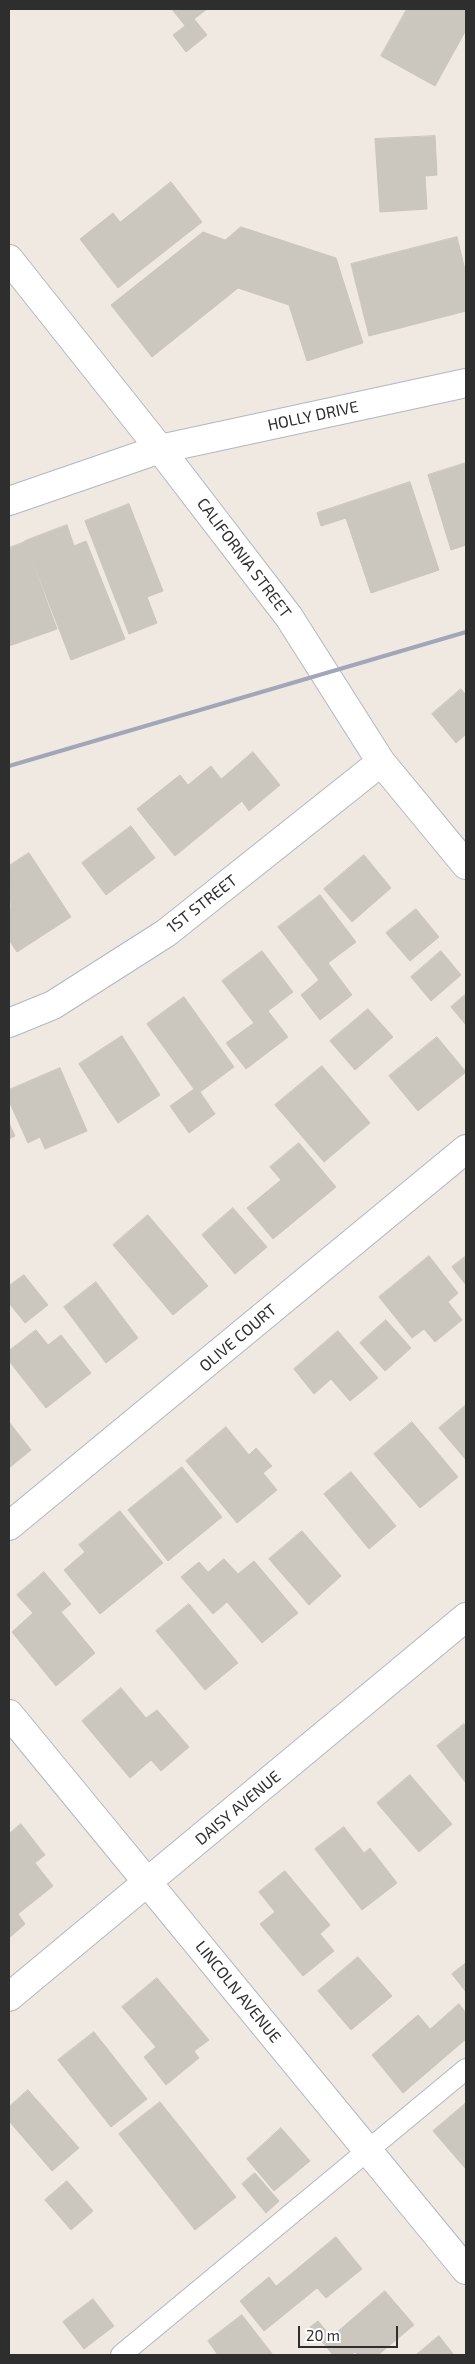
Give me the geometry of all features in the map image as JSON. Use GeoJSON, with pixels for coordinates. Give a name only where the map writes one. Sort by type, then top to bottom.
{"type":"FeatureCollection","features":[{"type":"Feature","properties":{"kind":"street","name":"CALIFORNIA STREET"},"geometry":{"type":"LineString","coordinates":[[9,259],[290,617],[381,762],[466,865]]}},
{"type":"Feature","properties":{"kind":"street","name":"HOLLY DRIVE"},"geometry":{"type":"LineString","coordinates":[[9,501],[160,449],[466,383]]}},
{"type":"Feature","properties":{"kind":"street","name":"1ST STREET"},"geometry":{"type":"LineString","coordinates":[[9,1023],[53,1004],[166,933],[381,762]]}},
{"type":"Feature","properties":{"kind":"street","name":"OLIVE COURT"},"geometry":{"type":"LineString","coordinates":[[9,1526],[466,1149]]}},
{"type":"Feature","properties":{"kind":"street","name":"DAISY AVENUE"},"geometry":{"type":"LineString","coordinates":[[9,1997],[466,1617]]}},
{"type":"Feature","properties":{"kind":"street","name":"LINCOLN AVENUE"},"geometry":{"type":"LineString","coordinates":[[9,1714],[149,1882],[366,2151],[466,2270]]}},
{"type":"Feature","properties":{"kind":"lane"},"geometry":{"type":"LineString","coordinates":[[121,2355],[466,2069]]}},
{"type":"Feature","properties":{"kind":"building"},"geometry":{"type":"Polygon","coordinates":[[[172,9],[207,9],[194,19],[207,35],[186,52],[173,35],[185,26],[172,9]]]}},
{"type":"Feature","properties":{"kind":"building"},"geometry":{"type":"Polygon","coordinates":[[[407,9],[466,9],[466,30],[435,86],[381,56],[407,9]]]}},
{"type":"Feature","properties":{"kind":"building"},"geometry":{"type":"Polygon","coordinates":[[[435,136],[437,175],[425,176],[427,209],[380,212],[375,139],[435,136]]]}},
{"type":"Feature","properties":{"kind":"building"},"geometry":{"type":"Polygon","coordinates":[[[171,182],[202,222],[118,288],[80,239],[113,213],[120,222],[171,182]]]}},
{"type":"Feature","properties":{"kind":"building"},"geometry":{"type":"Polygon","coordinates":[[[241,227],[336,258],[363,343],[307,361],[289,305],[238,288],[152,357],[111,305],[203,232],[225,240],[241,227]]]}},
{"type":"Feature","properties":{"kind":"building"},"geometry":{"type":"Polygon","coordinates":[[[457,237],[466,274],[466,311],[369,336],[351,264],[457,237]]]}},
{"type":"Feature","properties":{"kind":"building"},"geometry":{"type":"Polygon","coordinates":[[[466,463],[466,545],[451,550],[428,475],[466,463]]]}},
{"type":"Feature","properties":{"kind":"building"},"geometry":{"type":"Polygon","coordinates":[[[410,482],[439,570],[371,593],[346,518],[321,526],[317,513],[410,482]]]}},
{"type":"Feature","properties":{"kind":"building"},"geometry":{"type":"Polygon","coordinates":[[[129,504],[163,591],[147,597],[157,623],[129,634],[85,521],[129,504]]]}},
{"type":"Feature","properties":{"kind":"building"},"geometry":{"type":"Polygon","coordinates":[[[67,525],[74,546],[86,541],[125,639],[71,660],[25,541],[67,525]]]}},
{"type":"Feature","properties":{"kind":"building"},"geometry":{"type":"Polygon","coordinates":[[[25,542],[57,629],[9,646],[9,548],[25,542]]]}},
{"type":"Feature","properties":{"kind":"building"},"geometry":{"type":"Polygon","coordinates":[[[461,689],[466,695],[466,737],[465,735],[456,743],[432,714],[461,689]]]}},
{"type":"Feature","properties":{"kind":"building"},"geometry":{"type":"Polygon","coordinates":[[[253,752],[280,785],[249,811],[242,801],[175,856],[137,809],[180,775],[188,785],[211,766],[221,779],[253,752]]]}},
{"type":"Feature","properties":{"kind":"building"},"geometry":{"type":"Polygon","coordinates":[[[131,826],[155,858],[106,895],[82,863],[131,826]]]}},
{"type":"Feature","properties":{"kind":"building"},"geometry":{"type":"Polygon","coordinates":[[[29,853],[71,917],[17,952],[9,940],[9,909],[11,908],[9,866],[29,853]]]}},
{"type":"Feature","properties":{"kind":"building"},"geometry":{"type":"Polygon","coordinates":[[[364,855],[391,888],[352,922],[324,889],[364,855]]]}},
{"type":"Feature","properties":{"kind":"building"},"geometry":{"type":"Polygon","coordinates":[[[320,895],[356,942],[328,963],[352,995],[320,1020],[301,995],[319,980],[278,927],[320,895]]]}},
{"type":"Feature","properties":{"kind":"building"},"geometry":{"type":"Polygon","coordinates":[[[416,909],[439,937],[410,961],[386,933],[416,909]]]}},
{"type":"Feature","properties":{"kind":"building"},"geometry":{"type":"Polygon","coordinates":[[[262,951],[293,992],[268,1011],[288,1037],[246,1069],[226,1043],[254,1023],[222,981],[262,951]]]}},
{"type":"Feature","properties":{"kind":"building"},"geometry":{"type":"Polygon","coordinates":[[[441,951],[461,975],[431,1001],[411,977],[441,951]]]}},
{"type":"Feature","properties":{"kind":"building"},"geometry":{"type":"Polygon","coordinates":[[[466,994],[466,1025],[451,1007],[466,994]]]}},
{"type":"Feature","properties":{"kind":"building"},"geometry":{"type":"Polygon","coordinates":[[[184,997],[234,1067],[200,1092],[215,1114],[189,1133],[170,1106],[194,1089],[147,1024],[184,997]]]}},
{"type":"Feature","properties":{"kind":"building"},"geometry":{"type":"Polygon","coordinates":[[[368,1009],[393,1037],[355,1070],[330,1041],[368,1009]]]}},
{"type":"Feature","properties":{"kind":"building"},"geometry":{"type":"Polygon","coordinates":[[[122,1036],[160,1095],[118,1123],[79,1064],[122,1036]]]}},
{"type":"Feature","properties":{"kind":"building"},"geometry":{"type":"Polygon","coordinates":[[[437,1037],[466,1072],[418,1111],[389,1076],[437,1037]]]}},
{"type":"Feature","properties":{"kind":"building"},"geometry":{"type":"Polygon","coordinates":[[[322,1066],[370,1123],[324,1162],[275,1105],[322,1066]]]}},
{"type":"Feature","properties":{"kind":"building"},"geometry":{"type":"Polygon","coordinates":[[[60,1068],[87,1131],[45,1149],[40,1137],[28,1143],[9,1101],[9,1090],[60,1068]]]}},
{"type":"Feature","properties":{"kind":"building"},"geometry":{"type":"Polygon","coordinates":[[[9,1123],[15,1136],[9,1139],[9,1123]]]}},
{"type":"Feature","properties":{"kind":"building"},"geometry":{"type":"Polygon","coordinates":[[[299,1143],[336,1187],[273,1239],[247,1208],[281,1180],[270,1167],[299,1143]]]}},
{"type":"Feature","properties":{"kind":"building"},"geometry":{"type":"Polygon","coordinates":[[[233,1208],[267,1247],[235,1274],[202,1235],[233,1208]]]}},
{"type":"Feature","properties":{"kind":"building"},"geometry":{"type":"Polygon","coordinates":[[[148,1215],[208,1286],[173,1315],[113,1245],[148,1215]]]}},
{"type":"Feature","properties":{"kind":"building"},"geometry":{"type":"Polygon","coordinates":[[[429,1256],[458,1293],[448,1302],[462,1320],[435,1342],[424,1329],[412,1338],[379,1297],[429,1256]]]}},
{"type":"Feature","properties":{"kind":"building"},"geometry":{"type":"Polygon","coordinates":[[[466,1256],[466,1285],[452,1267],[466,1256]]]}},
{"type":"Feature","properties":{"kind":"building"},"geometry":{"type":"Polygon","coordinates":[[[24,1275],[48,1305],[25,1323],[9,1303],[9,1286],[24,1275]]]}},
{"type":"Feature","properties":{"kind":"building"},"geometry":{"type":"Polygon","coordinates":[[[96,1282],[138,1338],[106,1363],[64,1307],[96,1282]]]}},
{"type":"Feature","properties":{"kind":"building"},"geometry":{"type":"Polygon","coordinates":[[[386,1320],[411,1348],[385,1371],[360,1343],[386,1320]]]}},
{"type":"Feature","properties":{"kind":"building"},"geometry":{"type":"Polygon","coordinates":[[[36,1330],[48,1345],[61,1335],[91,1373],[46,1408],[9,1361],[9,1351],[36,1330]]]}},
{"type":"Feature","properties":{"kind":"building"},"geometry":{"type":"Polygon","coordinates":[[[338,1331],[378,1378],[350,1401],[331,1379],[314,1394],[294,1369],[338,1331]]]}},
{"type":"Feature","properties":{"kind":"building"},"geometry":{"type":"Polygon","coordinates":[[[466,1405],[466,1460],[439,1428],[466,1405]]]}},
{"type":"Feature","properties":{"kind":"building"},"geometry":{"type":"Polygon","coordinates":[[[9,1422],[31,1450],[9,1468],[9,1422]]]}},
{"type":"Feature","properties":{"kind":"building"},"geometry":{"type":"Polygon","coordinates":[[[412,1422],[458,1477],[420,1508],[374,1454],[412,1422]]]}},
{"type":"Feature","properties":{"kind":"building"},"geometry":{"type":"Polygon","coordinates":[[[226,1427],[249,1455],[256,1448],[272,1466],[263,1473],[277,1490],[237,1523],[186,1461],[226,1427]]]}},
{"type":"Feature","properties":{"kind":"building"},"geometry":{"type":"Polygon","coordinates":[[[182,1467],[222,1517],[168,1561],[128,1510],[182,1467]]]}},
{"type":"Feature","properties":{"kind":"building"},"geometry":{"type":"Polygon","coordinates":[[[351,1472],[396,1526],[369,1549],[324,1494],[351,1472]]]}},
{"type":"Feature","properties":{"kind":"building"},"geometry":{"type":"Polygon","coordinates":[[[120,1511],[163,1563],[100,1614],[64,1570],[85,1552],[79,1545],[120,1511]]]}},
{"type":"Feature","properties":{"kind":"building"},"geometry":{"type":"Polygon","coordinates":[[[302,1531],[341,1576],[309,1605],[269,1559],[302,1531]]]}},
{"type":"Feature","properties":{"kind":"building"},"geometry":{"type":"Polygon","coordinates":[[[224,1559],[238,1574],[254,1561],[298,1613],[262,1643],[227,1602],[213,1614],[181,1577],[199,1562],[208,1572],[224,1559]]]}},
{"type":"Feature","properties":{"kind":"building"},"geometry":{"type":"Polygon","coordinates":[[[44,1572],[71,1604],[61,1612],[95,1653],[56,1686],[12,1632],[33,1613],[17,1595],[44,1572]]]}},
{"type":"Feature","properties":{"kind":"building"},"geometry":{"type":"Polygon","coordinates":[[[189,1604],[238,1663],[205,1690],[156,1631],[189,1604]]]}},
{"type":"Feature","properties":{"kind":"building"},"geometry":{"type":"Polygon","coordinates":[[[121,1688],[146,1718],[157,1710],[189,1747],[161,1771],[151,1760],[130,1778],[82,1721],[121,1688]]]}},
{"type":"Feature","properties":{"kind":"building"},"geometry":{"type":"Polygon","coordinates":[[[464,1724],[466,1727],[466,1783],[437,1746],[464,1724]]]}},
{"type":"Feature","properties":{"kind":"building"},"geometry":{"type":"Polygon","coordinates":[[[410,1775],[452,1824],[419,1852],[377,1803],[410,1775]]]}},
{"type":"Feature","properties":{"kind":"building"},"geometry":{"type":"Polygon","coordinates":[[[21,1824],[45,1855],[35,1863],[53,1886],[18,1914],[25,1924],[9,1938],[9,1834],[21,1824]]]}},
{"type":"Feature","properties":{"kind":"building"},"geometry":{"type":"Polygon","coordinates":[[[344,1827],[364,1853],[370,1848],[397,1883],[362,1910],[315,1849],[344,1827]]]}},
{"type":"Feature","properties":{"kind":"building"},"geometry":{"type":"Polygon","coordinates":[[[285,1871],[330,1925],[320,1934],[334,1951],[303,1976],[260,1924],[275,1912],[259,1892],[285,1871]]]}},
{"type":"Feature","properties":{"kind":"building"},"geometry":{"type":"Polygon","coordinates":[[[358,1957],[392,1996],[351,2030],[318,1991],[358,1957]]]}},
{"type":"Feature","properties":{"kind":"building"},"geometry":{"type":"Polygon","coordinates":[[[466,1963],[466,1992],[452,1974],[466,1963]]]}},
{"type":"Feature","properties":{"kind":"building"},"geometry":{"type":"Polygon","coordinates":[[[157,1978],[209,2040],[194,2051],[199,2058],[166,2085],[144,2057],[156,2047],[122,2007],[157,1978]]]}},
{"type":"Feature","properties":{"kind":"building"},"geometry":{"type":"Polygon","coordinates":[[[459,2004],[466,2013],[466,2039],[403,2093],[372,2055],[418,2015],[430,2029],[459,2004]]]}},
{"type":"Feature","properties":{"kind":"building"},"geometry":{"type":"Polygon","coordinates":[[[94,2032],[147,2099],[111,2127],[58,2060],[94,2032]]]}},
{"type":"Feature","properties":{"kind":"building"},"geometry":{"type":"Polygon","coordinates":[[[28,2090],[79,2148],[52,2171],[9,2121],[9,2107],[28,2090]]]}},
{"type":"Feature","properties":{"kind":"building"},"geometry":{"type":"Polygon","coordinates":[[[160,2102],[236,2197],[195,2230],[119,2134],[160,2102]]]}},
{"type":"Feature","properties":{"kind":"building"},"geometry":{"type":"Polygon","coordinates":[[[466,2103],[466,2167],[465,2168],[433,2131],[466,2103]]]}},
{"type":"Feature","properties":{"kind":"building"},"geometry":{"type":"Polygon","coordinates":[[[281,2128],[310,2161],[274,2191],[247,2159],[281,2128]]]}},
{"type":"Feature","properties":{"kind":"building"},"geometry":{"type":"Polygon","coordinates":[[[255,2173],[279,2201],[266,2213],[242,2184],[255,2173]]]}},
{"type":"Feature","properties":{"kind":"building"},"geometry":{"type":"Polygon","coordinates":[[[67,2181],[93,2211],[71,2230],[45,2200],[67,2181]]]}},
{"type":"Feature","properties":{"kind":"building"},"geometry":{"type":"Polygon","coordinates":[[[336,2237],[362,2269],[326,2298],[317,2288],[264,2331],[240,2301],[269,2277],[276,2286],[336,2237]]]}},
{"type":"Feature","properties":{"kind":"building"},"geometry":{"type":"Polygon","coordinates":[[[385,2291],[414,2325],[378,2355],[358,2355],[355,2352],[351,2355],[333,2355],[310,2327],[318,2321],[331,2337],[385,2291]]]}},
{"type":"Feature","properties":{"kind":"building"},"geometry":{"type":"Polygon","coordinates":[[[93,2299],[114,2326],[84,2349],[63,2322],[93,2299]]]}},
{"type":"Feature","properties":{"kind":"building"},"geometry":{"type":"Polygon","coordinates":[[[242,2315],[273,2355],[218,2355],[208,2341],[242,2315]]]}},
{"type":"Feature","properties":{"kind":"building"},"geometry":{"type":"Polygon","coordinates":[[[439,2336],[454,2355],[416,2355],[439,2336]]]}},
{"type":"Feature","properties":{"kind":"railway"},"geometry":{"type":"LineString","coordinates":[[9,766],[466,632]]}}]}
